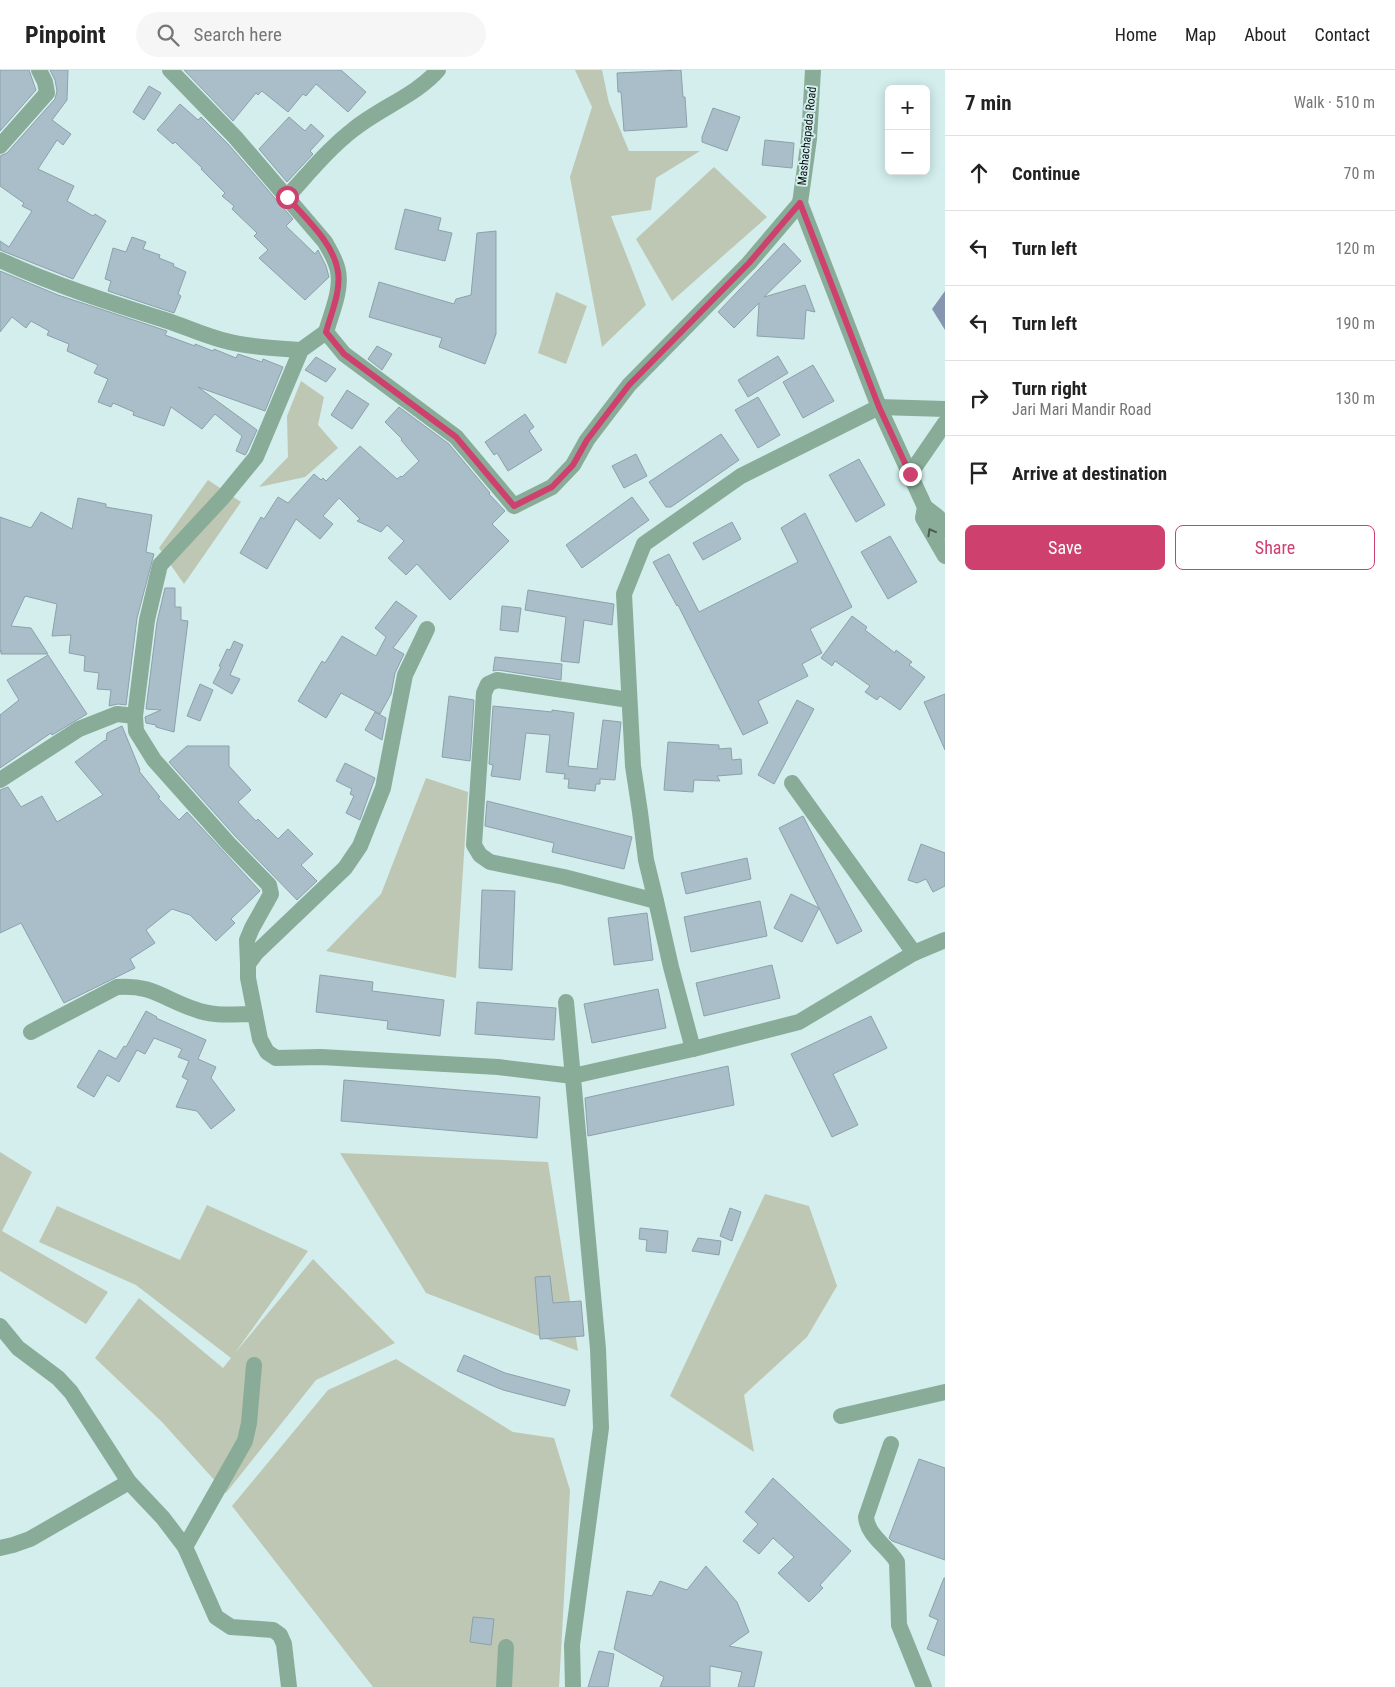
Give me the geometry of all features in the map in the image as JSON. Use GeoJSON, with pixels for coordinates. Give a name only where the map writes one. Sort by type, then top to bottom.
{"type":"FeatureCollection","features":[{"type":"Feature","properties":{"kind":"street"},"geometry":{"type":"LineString","coordinates":[[0,146],[47,92],[45,82],[39,70]]}},
{"type":"Feature","properties":{"kind":"street"},"geometry":{"type":"LineString","coordinates":[[170,70],[235,137],[325,242],[335,261],[338,273],[338,288],[326,332],[301,350],[256,457],[224,496],[160,565],[147,620],[135,716],[136,731],[154,760],[179,791],[272,889],[272,894],[247,940],[248,978],[260,1039],[267,1052],[276,1058],[321,1057],[498,1067],[573,1076],[693,1049],[799,1022],[914,953],[945,940]]}},
{"type":"Feature","properties":{"kind":"street"},"geometry":{"type":"LineString","coordinates":[[287,197],[326,154],[352,129],[378,111],[426,83],[438,70]]}},
{"type":"Feature","properties":{"kind":"street","name":"Mashachapada Road"},"geometry":{"type":"LineString","coordinates":[[800,203],[809,139],[813,70]]}},
{"type":"Feature","properties":{"kind":"street"},"geometry":{"type":"LineString","coordinates":[[326,332],[344,354],[456,437],[514,506],[552,487],[573,465],[587,440],[629,385],[749,263],[800,203],[879,407],[925,507],[938,517],[945,531]]}},
{"type":"Feature","properties":{"kind":"street"},"geometry":{"type":"LineString","coordinates":[[0,260],[32,275],[100,300],[221,340],[257,347],[301,350]]}},
{"type":"Feature","properties":{"kind":"street"},"geometry":{"type":"LineString","coordinates":[[693,1049],[646,860],[632,766],[624,594],[644,544],[741,476],[879,407],[945,409]]}},
{"type":"Feature","properties":{"kind":"street"},"geometry":{"type":"LineString","coordinates":[[910,474],[945,423]]}},
{"type":"Feature","properties":{"kind":"street"},"geometry":{"type":"LineString","coordinates":[[925,507],[924,518],[945,556]]}},
{"type":"Feature","properties":{"kind":"street"},"geometry":{"type":"LineString","coordinates":[[248,964],[256,953],[346,868],[360,846],[382,788],[405,675],[427,629]]}},
{"type":"Feature","properties":{"kind":"street"},"geometry":{"type":"LineString","coordinates":[[629,700],[497,680],[488,684],[484,693],[474,845],[480,855],[490,862],[564,877],[656,901]]}},
{"type":"Feature","properties":{"kind":"street"},"geometry":{"type":"LineString","coordinates":[[2,775],[79,729],[117,714],[135,716]]}},
{"type":"Feature","properties":{"kind":"street"},"geometry":{"type":"LineString","coordinates":[[792,783],[914,953]]}},
{"type":"Feature","properties":{"kind":"street"},"geometry":{"type":"LineString","coordinates":[[31,1032],[117,987],[132,986],[148,989],[194,1010],[216,1015],[255,1014]]}},
{"type":"Feature","properties":{"kind":"street"},"geometry":{"type":"LineString","coordinates":[[566,1002],[598,1349],[601,1428],[572,1645],[573,1687]]}},
{"type":"Feature","properties":{"kind":"street"},"geometry":{"type":"LineString","coordinates":[[0,1326],[18,1348],[58,1378],[71,1392],[130,1482],[163,1518],[185,1546],[216,1617],[231,1627],[273,1630],[280,1635],[284,1644],[289,1687]]}},
{"type":"Feature","properties":{"kind":"street"},"geometry":{"type":"LineString","coordinates":[[185,1546],[245,1440],[249,1423],[254,1365]]}},
{"type":"Feature","properties":{"kind":"street"},"geometry":{"type":"LineString","coordinates":[[841,1416],[945,1392]]}},
{"type":"Feature","properties":{"kind":"street"},"geometry":{"type":"LineString","coordinates":[[891,1444],[866,1517],[866,1525],[898,1562],[899,1625],[924,1687]]}},
{"type":"Feature","properties":{"kind":"street"},"geometry":{"type":"LineString","coordinates":[[0,1548],[30,1539],[130,1482]]}},
{"type":"Feature","properties":{"kind":"street"},"geometry":{"type":"LineString","coordinates":[[504,1687],[506,1647]]}},
{"type":"Feature","properties":{"kind":"green space"},"geometry":{"type":"Polygon","coordinates":[[[575,70],[602,70],[609,103],[629,151],[700,151],[656,178],[651,210],[611,216],[646,305],[602,347],[570,177],[592,107],[575,70]]]}},
{"type":"Feature","properties":{"kind":"green space"},"geometry":{"type":"Polygon","coordinates":[[[714,167],[767,217],[672,301],[636,239],[714,167]]]}},
{"type":"Feature","properties":{"kind":"green space"},"geometry":{"type":"Polygon","coordinates":[[[556,292],[587,306],[566,364],[538,353],[556,292]]]}},
{"type":"Feature","properties":{"kind":"green space"},"geometry":{"type":"Polygon","coordinates":[[[301,381],[324,397],[318,425],[338,448],[305,477],[259,487],[288,457],[287,416],[301,381]]]}},
{"type":"Feature","properties":{"kind":"green space"},"geometry":{"type":"Polygon","coordinates":[[[208,480],[241,502],[184,584],[159,548],[208,480]]]}},
{"type":"Feature","properties":{"kind":"green space"},"geometry":{"type":"Polygon","coordinates":[[[426,778],[468,792],[456,978],[326,951],[381,894],[426,778]]]}},
{"type":"Feature","properties":{"kind":"green space"},"geometry":{"type":"Polygon","coordinates":[[[0,1152],[32,1172],[2,1231],[108,1292],[86,1324],[0,1271],[0,1152]]]}},
{"type":"Feature","properties":{"kind":"green space"},"geometry":{"type":"Polygon","coordinates":[[[340,1153],[548,1162],[578,1351],[426,1293],[340,1153]]]}},
{"type":"Feature","properties":{"kind":"green space"},"geometry":{"type":"Polygon","coordinates":[[[765,1194],[809,1206],[837,1286],[807,1337],[744,1395],[754,1452],[670,1396],[765,1194]]]}},
{"type":"Feature","properties":{"kind":"green space"},"geometry":{"type":"Polygon","coordinates":[[[207,1205],[308,1251],[235,1353],[313,1259],[395,1343],[316,1380],[226,1493],[162,1422],[95,1358],[139,1298],[223,1368],[231,1358],[136,1285],[39,1242],[57,1206],[180,1260],[207,1205]]]}},
{"type":"Feature","properties":{"kind":"green space"},"geometry":{"type":"Polygon","coordinates":[[[396,1359],[513,1432],[554,1438],[570,1490],[559,1687],[373,1687],[232,1506],[328,1390],[396,1359]]]}},
{"type":"Feature","properties":{"kind":"water"},"geometry":{"type":"Polygon","coordinates":[[[945,291],[945,330],[932,309],[945,291]]]}},
{"type":"Feature","properties":{"kind":"building"},"geometry":{"type":"Polygon","coordinates":[[[0,70],[29,70],[36,90],[0,131],[0,70]]]}},
{"type":"Feature","properties":{"kind":"building"},"geometry":{"type":"Polygon","coordinates":[[[50,70],[68,70],[67,100],[52,120],[71,134],[63,145],[57,140],[38,169],[74,186],[67,201],[106,221],[73,279],[0,250],[0,241],[9,247],[32,211],[22,206],[24,203],[0,186],[0,156],[7,153],[55,99],[57,91],[55,80],[50,70]]]}},
{"type":"Feature","properties":{"kind":"building"},"geometry":{"type":"Polygon","coordinates":[[[184,70],[341,70],[366,92],[348,112],[316,84],[306,96],[303,94],[288,112],[262,91],[258,95],[256,93],[233,121],[184,70]]]}},
{"type":"Feature","properties":{"kind":"building"},"geometry":{"type":"Polygon","coordinates":[[[681,70],[687,127],[624,131],[621,92],[618,92],[617,73],[681,70]]]}},
{"type":"Feature","properties":{"kind":"building"},"geometry":{"type":"Polygon","coordinates":[[[149,86],[161,93],[144,120],[133,112],[149,86]]]}},
{"type":"Feature","properties":{"kind":"building"},"geometry":{"type":"Polygon","coordinates":[[[180,104],[198,120],[201,117],[228,144],[293,219],[286,226],[315,254],[318,250],[329,277],[305,300],[259,258],[268,250],[254,236],[257,233],[232,209],[234,206],[222,196],[225,193],[175,142],[173,144],[157,130],[180,104]]]}},
{"type":"Feature","properties":{"kind":"building"},"geometry":{"type":"Polygon","coordinates":[[[713,108],[740,117],[727,151],[702,142],[702,137],[713,108]]]}},
{"type":"Feature","properties":{"kind":"building"},"geometry":{"type":"Polygon","coordinates":[[[289,117],[305,131],[311,124],[324,136],[310,151],[313,154],[287,182],[259,149],[289,117]]]}},
{"type":"Feature","properties":{"kind":"building"},"geometry":{"type":"Polygon","coordinates":[[[765,140],[794,143],[792,168],[762,165],[765,140]]]}},
{"type":"Feature","properties":{"kind":"building"},"geometry":{"type":"Polygon","coordinates":[[[405,209],[441,218],[438,230],[452,233],[445,261],[395,249],[405,209]]]}},
{"type":"Feature","properties":{"kind":"building"},"geometry":{"type":"Polygon","coordinates":[[[496,231],[496,334],[485,364],[439,347],[442,338],[369,317],[379,282],[454,304],[456,299],[471,295],[477,233],[496,231]]]}},
{"type":"Feature","properties":{"kind":"building"},"geometry":{"type":"Polygon","coordinates":[[[132,237],[146,242],[143,249],[160,255],[159,258],[174,264],[173,266],[186,272],[178,294],[181,296],[174,313],[108,291],[111,281],[105,279],[113,248],[126,252],[132,237]]]}},
{"type":"Feature","properties":{"kind":"building"},"geometry":{"type":"Polygon","coordinates":[[[784,243],[801,261],[764,297],[805,285],[815,312],[806,310],[804,339],[757,336],[759,303],[734,328],[718,312],[784,243]]]}},
{"type":"Feature","properties":{"kind":"building"},"geometry":{"type":"Polygon","coordinates":[[[0,271],[58,295],[167,331],[165,335],[195,346],[195,344],[213,351],[214,349],[236,358],[238,354],[262,362],[263,359],[283,367],[265,411],[198,387],[257,430],[245,455],[236,451],[242,436],[215,414],[202,429],[171,407],[164,426],[133,415],[134,412],[113,403],[111,407],[98,402],[108,379],[94,373],[98,365],[67,351],[69,344],[47,335],[49,331],[31,321],[26,328],[12,317],[0,332],[0,271]]]}},
{"type":"Feature","properties":{"kind":"building"},"geometry":{"type":"Polygon","coordinates":[[[377,346],[392,354],[382,370],[368,359],[377,346]]]}},
{"type":"Feature","properties":{"kind":"building"},"geometry":{"type":"Polygon","coordinates":[[[778,356],[788,373],[748,397],[738,380],[778,356]]]}},
{"type":"Feature","properties":{"kind":"building"},"geometry":{"type":"Polygon","coordinates":[[[316,357],[336,369],[326,382],[305,370],[316,357]]]}},
{"type":"Feature","properties":{"kind":"building"},"geometry":{"type":"Polygon","coordinates":[[[813,365],[834,401],[803,418],[783,382],[813,365]]]}},
{"type":"Feature","properties":{"kind":"building"},"geometry":{"type":"Polygon","coordinates":[[[347,390],[369,404],[352,429],[331,415],[347,390]]]}},
{"type":"Feature","properties":{"kind":"building"},"geometry":{"type":"Polygon","coordinates":[[[758,397],[780,435],[758,448],[735,410],[758,397]]]}},
{"type":"Feature","properties":{"kind":"building"},"geometry":{"type":"Polygon","coordinates":[[[399,407],[449,444],[505,511],[492,524],[509,541],[450,600],[417,564],[406,575],[388,558],[404,541],[387,525],[381,532],[357,521],[360,519],[339,498],[323,516],[333,524],[320,539],[296,519],[267,569],[240,553],[261,517],[264,519],[278,497],[288,503],[314,474],[321,480],[323,478],[326,481],[360,446],[397,479],[402,477],[419,461],[402,439],[385,422],[399,407]]]}},
{"type":"Feature","properties":{"kind":"building"},"geometry":{"type":"Polygon","coordinates":[[[525,414],[534,427],[529,431],[542,450],[508,471],[497,453],[494,455],[485,442],[525,414]]]}},
{"type":"Feature","properties":{"kind":"building"},"geometry":{"type":"Polygon","coordinates":[[[721,434],[739,460],[671,507],[666,507],[649,482],[721,434]]]}},
{"type":"Feature","properties":{"kind":"building"},"geometry":{"type":"Polygon","coordinates":[[[636,454],[647,476],[624,488],[612,466],[636,454]]]}},
{"type":"Feature","properties":{"kind":"building"},"geometry":{"type":"Polygon","coordinates":[[[859,459],[885,505],[856,522],[829,475],[859,459]]]}},
{"type":"Feature","properties":{"kind":"building"},"geometry":{"type":"Polygon","coordinates":[[[632,497],[649,520],[582,568],[566,545],[632,497]]]}},
{"type":"Feature","properties":{"kind":"building"},"geometry":{"type":"Polygon","coordinates":[[[78,498],[106,504],[106,507],[152,515],[146,552],[154,554],[137,618],[126,705],[109,706],[111,690],[97,689],[99,673],[84,671],[85,656],[69,653],[71,635],[52,636],[57,604],[25,596],[11,626],[31,628],[48,654],[1,654],[1,650],[0,652],[0,517],[31,528],[41,512],[72,529],[78,498]]]}},
{"type":"Feature","properties":{"kind":"building"},"geometry":{"type":"Polygon","coordinates":[[[805,513],[852,607],[810,629],[822,653],[802,664],[808,676],[758,701],[768,723],[743,735],[678,605],[653,562],[669,554],[699,612],[798,562],[781,528],[805,513]]]}},
{"type":"Feature","properties":{"kind":"building"},"geometry":{"type":"Polygon","coordinates":[[[732,522],[741,539],[703,560],[693,543],[732,522]]]}},
{"type":"Feature","properties":{"kind":"building"},"geometry":{"type":"Polygon","coordinates":[[[890,536],[917,582],[888,599],[861,552],[890,536]]]}},
{"type":"Feature","properties":{"kind":"building"},"geometry":{"type":"Polygon","coordinates":[[[165,588],[175,588],[175,607],[181,607],[181,620],[188,621],[174,732],[146,723],[145,717],[161,710],[146,709],[157,622],[165,588]]]}},
{"type":"Feature","properties":{"kind":"building"},"geometry":{"type":"Polygon","coordinates":[[[528,590],[614,604],[612,625],[584,620],[579,663],[561,661],[566,617],[525,610],[528,590]]]}},
{"type":"Feature","properties":{"kind":"building"},"geometry":{"type":"Polygon","coordinates":[[[396,601],[417,616],[393,648],[404,654],[395,673],[391,694],[380,714],[341,693],[326,718],[298,701],[322,661],[325,663],[342,636],[376,656],[386,637],[375,628],[396,601]]]}},
{"type":"Feature","properties":{"kind":"building"},"geometry":{"type":"Polygon","coordinates":[[[502,606],[521,608],[518,632],[500,630],[502,606]]]}},
{"type":"Feature","properties":{"kind":"building"},"geometry":{"type":"Polygon","coordinates":[[[852,616],[867,627],[865,630],[895,653],[896,650],[912,662],[909,665],[925,677],[900,710],[880,696],[877,700],[865,692],[870,686],[835,661],[832,666],[821,658],[852,616]]]}},
{"type":"Feature","properties":{"kind":"building"},"geometry":{"type":"Polygon","coordinates":[[[234,641],[243,645],[230,675],[240,679],[232,694],[213,683],[227,649],[230,650],[234,641]]]}},
{"type":"Feature","properties":{"kind":"building"},"geometry":{"type":"Polygon","coordinates":[[[48,655],[87,714],[52,735],[51,733],[0,768],[0,715],[19,700],[7,680],[48,655]]]}},
{"type":"Feature","properties":{"kind":"building"},"geometry":{"type":"Polygon","coordinates":[[[495,657],[562,664],[561,680],[498,670],[493,671],[495,657]]]}},
{"type":"Feature","properties":{"kind":"building"},"geometry":{"type":"Polygon","coordinates":[[[200,684],[213,690],[200,721],[187,716],[200,684]]]}},
{"type":"Feature","properties":{"kind":"building"},"geometry":{"type":"Polygon","coordinates":[[[945,694],[945,750],[924,702],[945,694]]]}},
{"type":"Feature","properties":{"kind":"building"},"geometry":{"type":"Polygon","coordinates":[[[449,696],[474,700],[470,761],[442,757],[449,696]]]}},
{"type":"Feature","properties":{"kind":"building"},"geometry":{"type":"Polygon","coordinates":[[[797,700],[814,709],[774,784],[758,775],[797,700]]]}},
{"type":"Feature","properties":{"kind":"building"},"geometry":{"type":"Polygon","coordinates":[[[493,706],[574,713],[568,766],[597,769],[603,720],[621,722],[615,780],[600,779],[600,784],[596,784],[595,791],[568,788],[569,779],[564,779],[565,774],[546,772],[550,735],[526,733],[520,780],[491,776],[493,765],[489,764],[493,706]]]}},
{"type":"Feature","properties":{"kind":"building"},"geometry":{"type":"Polygon","coordinates":[[[375,712],[386,718],[382,740],[365,730],[375,712]]]}},
{"type":"Feature","properties":{"kind":"building"},"geometry":{"type":"Polygon","coordinates":[[[122,726],[139,771],[160,797],[158,798],[179,820],[187,812],[260,891],[231,919],[235,923],[216,941],[190,915],[172,909],[146,930],[155,943],[130,959],[135,968],[64,1003],[21,923],[0,933],[0,790],[8,787],[21,807],[42,796],[57,822],[103,795],[75,762],[106,741],[107,733],[122,726]]]}},
{"type":"Feature","properties":{"kind":"building"},"geometry":{"type":"Polygon","coordinates":[[[668,742],[719,745],[719,749],[731,748],[732,760],[741,759],[742,774],[717,776],[720,781],[694,780],[693,792],[664,790],[668,742]]]}},
{"type":"Feature","properties":{"kind":"building"},"geometry":{"type":"Polygon","coordinates":[[[187,746],[229,746],[229,766],[251,790],[238,802],[256,821],[258,819],[278,839],[288,829],[313,854],[301,865],[317,881],[297,900],[236,837],[169,762],[187,746]]]}},
{"type":"Feature","properties":{"kind":"building"},"geometry":{"type":"Polygon","coordinates":[[[345,763],[375,778],[360,820],[346,813],[354,796],[350,794],[352,789],[336,781],[345,763]]]}},
{"type":"Feature","properties":{"kind":"building"},"geometry":{"type":"Polygon","coordinates":[[[487,801],[632,837],[624,869],[552,852],[554,843],[485,826],[487,801]]]}},
{"type":"Feature","properties":{"kind":"building"},"geometry":{"type":"Polygon","coordinates":[[[803,816],[862,931],[837,944],[779,828],[803,816]]]}},
{"type":"Feature","properties":{"kind":"building"},"geometry":{"type":"Polygon","coordinates":[[[921,844],[945,853],[945,886],[933,892],[926,879],[917,883],[908,880],[921,844]]]}},
{"type":"Feature","properties":{"kind":"building"},"geometry":{"type":"Polygon","coordinates":[[[747,858],[751,879],[686,894],[681,873],[747,858]]]}},
{"type":"Feature","properties":{"kind":"building"},"geometry":{"type":"Polygon","coordinates":[[[482,890],[515,891],[512,970],[479,968],[482,890]]]}},
{"type":"Feature","properties":{"kind":"building"},"geometry":{"type":"Polygon","coordinates":[[[791,894],[819,908],[802,942],[774,928],[791,894]]]}},
{"type":"Feature","properties":{"kind":"building"},"geometry":{"type":"Polygon","coordinates":[[[760,901],[767,936],[691,952],[684,917],[760,901]]]}},
{"type":"Feature","properties":{"kind":"building"},"geometry":{"type":"Polygon","coordinates":[[[647,913],[653,960],[614,965],[608,918],[647,913]]]}},
{"type":"Feature","properties":{"kind":"building"},"geometry":{"type":"Polygon","coordinates":[[[772,965],[780,998],[704,1016],[696,983],[772,965]]]}},
{"type":"Feature","properties":{"kind":"building"},"geometry":{"type":"Polygon","coordinates":[[[320,975],[373,982],[372,991],[444,1000],[440,1036],[387,1029],[388,1021],[316,1012],[320,975]]]}},
{"type":"Feature","properties":{"kind":"building"},"geometry":{"type":"Polygon","coordinates":[[[658,989],[666,1028],[592,1043],[584,1004],[658,989]]]}},
{"type":"Feature","properties":{"kind":"building"},"geometry":{"type":"Polygon","coordinates":[[[477,1002],[556,1008],[554,1040],[475,1034],[477,1002]]]}},
{"type":"Feature","properties":{"kind":"building"},"geometry":{"type":"Polygon","coordinates":[[[146,1011],[156,1018],[206,1040],[198,1059],[216,1067],[211,1078],[235,1110],[211,1129],[197,1111],[176,1107],[188,1080],[182,1077],[189,1061],[178,1057],[182,1049],[154,1038],[145,1054],[137,1050],[119,1082],[107,1075],[94,1097],[77,1087],[99,1050],[116,1059],[124,1046],[126,1047],[146,1011]]]}},
{"type":"Feature","properties":{"kind":"building"},"geometry":{"type":"Polygon","coordinates":[[[871,1016],[887,1048],[833,1074],[858,1125],[832,1137],[791,1054],[871,1016]]]}},
{"type":"Feature","properties":{"kind":"building"},"geometry":{"type":"Polygon","coordinates":[[[728,1066],[734,1105],[588,1136],[585,1098],[728,1066]]]}},
{"type":"Feature","properties":{"kind":"building"},"geometry":{"type":"Polygon","coordinates":[[[344,1080],[540,1097],[537,1138],[341,1121],[344,1080]]]}},
{"type":"Feature","properties":{"kind":"building"},"geometry":{"type":"Polygon","coordinates":[[[730,1208],[741,1212],[732,1241],[720,1236],[730,1208]]]}},
{"type":"Feature","properties":{"kind":"building"},"geometry":{"type":"Polygon","coordinates":[[[640,1228],[668,1231],[666,1253],[646,1251],[647,1240],[639,1239],[640,1228]]]}},
{"type":"Feature","properties":{"kind":"building"},"geometry":{"type":"Polygon","coordinates":[[[698,1238],[721,1241],[719,1255],[692,1251],[698,1238]]]}},
{"type":"Feature","properties":{"kind":"building"},"geometry":{"type":"Polygon","coordinates":[[[550,1276],[553,1303],[581,1301],[584,1336],[540,1339],[535,1277],[550,1276]]]}},
{"type":"Feature","properties":{"kind":"building"},"geometry":{"type":"Polygon","coordinates":[[[464,1355],[505,1373],[570,1390],[565,1406],[503,1390],[457,1371],[464,1355]]]}},
{"type":"Feature","properties":{"kind":"building"},"geometry":{"type":"Polygon","coordinates":[[[919,1459],[945,1468],[945,1560],[892,1541],[889,1538],[919,1459]]]}},
{"type":"Feature","properties":{"kind":"building"},"geometry":{"type":"Polygon","coordinates":[[[773,1478],[851,1551],[820,1585],[823,1588],[809,1602],[778,1573],[794,1557],[773,1538],[759,1554],[743,1541],[758,1524],[745,1512],[773,1478]]]}},
{"type":"Feature","properties":{"kind":"building"},"geometry":{"type":"Polygon","coordinates":[[[706,1566],[737,1602],[749,1632],[729,1646],[762,1652],[754,1687],[738,1687],[742,1672],[710,1666],[710,1687],[660,1687],[664,1677],[614,1649],[627,1591],[652,1596],[660,1581],[687,1590],[706,1566]]]}},
{"type":"Feature","properties":{"kind":"building"},"geometry":{"type":"Polygon","coordinates":[[[944,1578],[945,1656],[927,1649],[938,1620],[929,1616],[944,1578]]]}},
{"type":"Feature","properties":{"kind":"building"},"geometry":{"type":"Polygon","coordinates":[[[473,1617],[494,1619],[491,1645],[470,1642],[473,1617]]]}},
{"type":"Feature","properties":{"kind":"building"},"geometry":{"type":"Polygon","coordinates":[[[599,1651],[614,1654],[608,1687],[588,1687],[599,1651]]]}},
{"type":"Feature","properties":{"kind":"route"},"geometry":{"type":"LineString","coordinates":[[287,197],[325,242],[335,261],[338,273],[338,288],[326,332],[344,354],[456,437],[514,506],[552,487],[573,465],[587,440],[629,385],[749,263],[800,203],[879,407],[910,474]]}}]}
